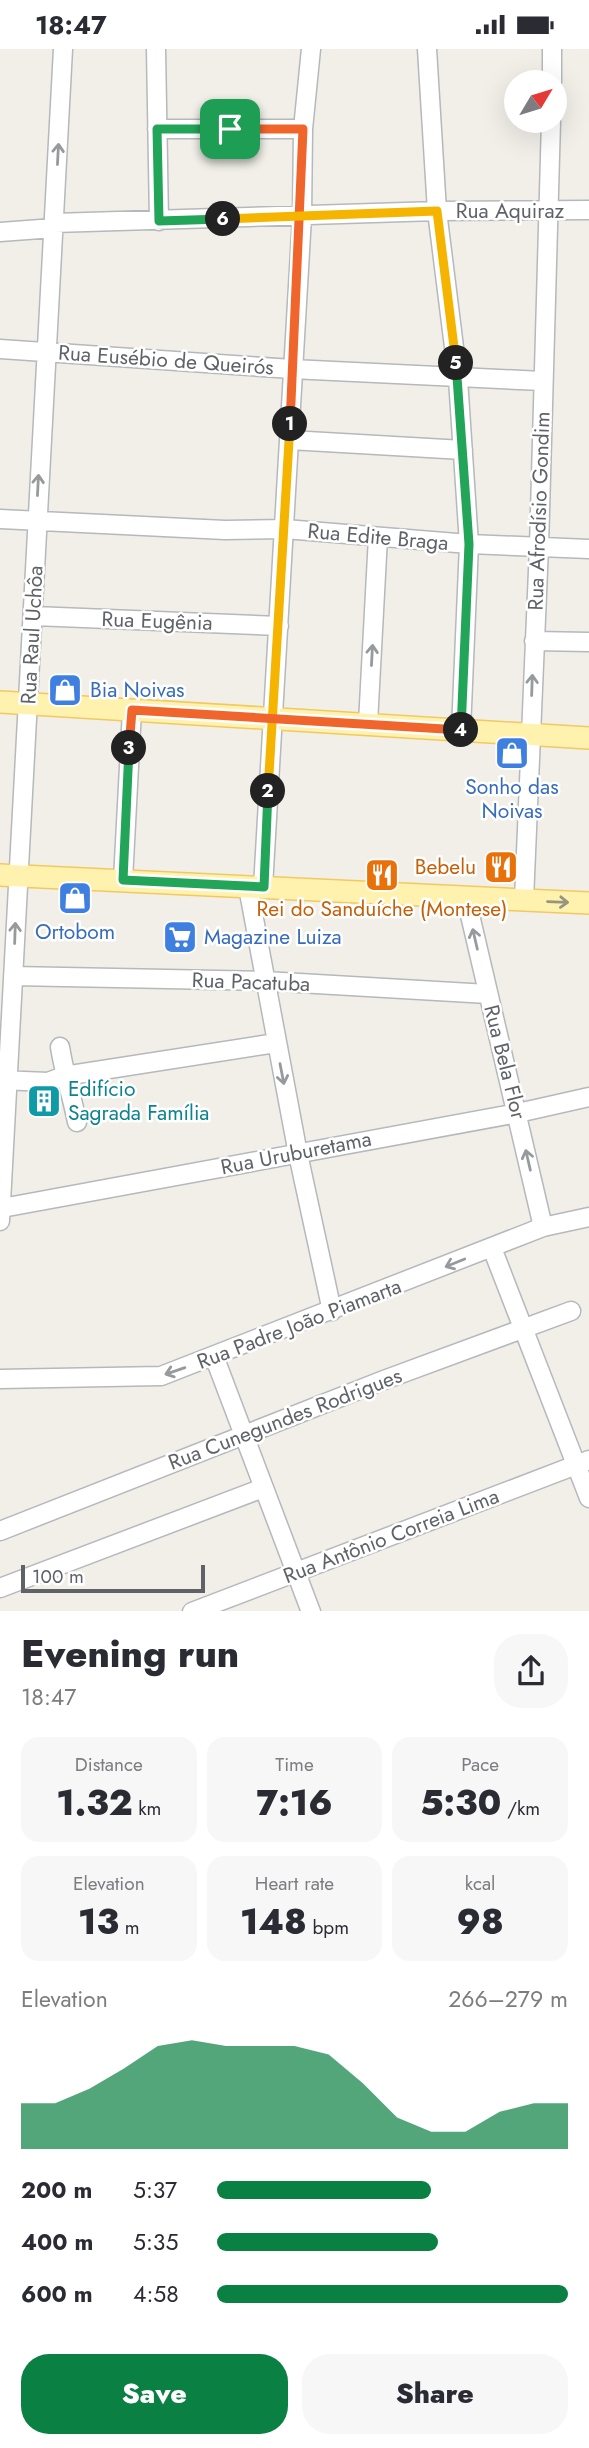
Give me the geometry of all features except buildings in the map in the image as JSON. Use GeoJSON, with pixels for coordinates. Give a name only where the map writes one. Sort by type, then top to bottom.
{"type":"FeatureCollection","features":[{"type":"Feature","properties":{"kind":"main road"},"geometry":{"type":"LineString","coordinates":[[0,702],[589,738]]}},
{"type":"Feature","properties":{"kind":"main road"},"geometry":{"type":"LineString","coordinates":[[9,876],[589,903]]}},
{"type":"Feature","properties":{"kind":"street","name":"Rua Raul Uchôa"},"geometry":{"type":"LineString","coordinates":[[1,1214],[3,1081],[13,976],[9,876],[28,704],[34,616],[36,522],[63,49]]}},
{"type":"Feature","properties":{"kind":"street"},"geometry":{"type":"LineString","coordinates":[[156,49],[159,221]]}},
{"type":"Feature","properties":{"kind":"street"},"geometry":{"type":"LineString","coordinates":[[311,49],[303,129],[302,217],[279,626],[256,887],[265,981],[276,1043],[332,1311]]}},
{"type":"Feature","properties":{"kind":"street"},"geometry":{"type":"LineString","coordinates":[[427,49],[437,211],[458,379],[469,544],[461,730]]}},
{"type":"Feature","properties":{"kind":"street"},"geometry":{"type":"LineString","coordinates":[[552,49],[552,70]]}},
{"type":"Feature","properties":{"kind":"street"},"geometry":{"type":"LineString","coordinates":[[157,129],[303,129]]}},
{"type":"Feature","properties":{"kind":"street","name":"Rua Afrodísio Gondim"},"geometry":{"type":"LineString","coordinates":[[524,900],[540,547],[542,381],[551,133]]}},
{"type":"Feature","properties":{"kind":"street","name":"Rua Aquiraz"},"geometry":{"type":"LineString","coordinates":[[0,232],[54,225],[159,221],[437,211],[589,210]]}},
{"type":"Feature","properties":{"kind":"street","name":"Rua Eusébio de Queirós"},"geometry":{"type":"LineString","coordinates":[[0,349],[458,379],[542,381]]}},
{"type":"Feature","properties":{"kind":"street"},"geometry":{"type":"LineString","coordinates":[[290,440],[463,450]]}},
{"type":"Feature","properties":{"kind":"street","name":"Rua Edite Braga"},"geometry":{"type":"LineString","coordinates":[[0,519],[225,530],[285,529],[469,544],[589,549]]}},
{"type":"Feature","properties":{"kind":"street"},"geometry":{"type":"LineString","coordinates":[[368,723],[378,537]]}},
{"type":"Feature","properties":{"kind":"street","name":"Rua Eugênia"},"geometry":{"type":"LineString","coordinates":[[34,616],[279,626]]}},
{"type":"Feature","properties":{"kind":"street"},"geometry":{"type":"LineString","coordinates":[[534,641],[589,642]]}},
{"type":"Feature","properties":{"kind":"street"},"geometry":{"type":"LineString","coordinates":[[123,880],[132,710]]}},
{"type":"Feature","properties":{"kind":"street","name":"Rua Bela Flor"},"geometry":{"type":"LineString","coordinates":[[466,898],[544,1227]]}},
{"type":"Feature","properties":{"kind":"street","name":"Rua Pacatuba"},"geometry":{"type":"LineString","coordinates":[[13,976],[265,981],[488,994]]}},
{"type":"Feature","properties":{"kind":"street"},"geometry":{"type":"LineString","coordinates":[[3,1081],[48,1082],[64,1076],[276,1043]]}},
{"type":"Feature","properties":{"kind":"street"},"geometry":{"type":"LineString","coordinates":[[60,1047],[64,1076],[70,1087],[77,1122]]}},
{"type":"Feature","properties":{"kind":"street","name":"Rua Uruburetama"},"geometry":{"type":"LineString","coordinates":[[1,1214],[589,1097]]}},
{"type":"Feature","properties":{"kind":"street","name":"Rua Padre João Piamarta"},"geometry":{"type":"LineString","coordinates":[[0,1379],[161,1376],[544,1227],[589,1217]]}},
{"type":"Feature","properties":{"kind":"street"},"geometry":{"type":"LineString","coordinates":[[492,1248],[523,1329],[583,1462],[589,1497]]}},
{"type":"Feature","properties":{"kind":"street","name":"Rua Cunegundes Rodrigues"},"geometry":{"type":"LineString","coordinates":[[0,1531],[571,1311]]}},
{"type":"Feature","properties":{"kind":"street"},"geometry":{"type":"LineString","coordinates":[[214,1356],[311,1611]]}},
{"type":"Feature","properties":{"kind":"street","name":"Rua Antônio Correia Lima"},"geometry":{"type":"LineString","coordinates":[[195,1611],[583,1462]]}},
{"type":"Feature","properties":{"kind":"street"},"geometry":{"type":"LineString","coordinates":[[0,1588],[263,1488]]}},
{"type":"Feature","properties":{"kind":"place","name":"Bia Noivas"},"geometry":{"type":"Point","coordinates":[65,690]}},
{"type":"Feature","properties":{"kind":"place","name":"Sonho das Noivas"},"geometry":{"type":"Point","coordinates":[512,753]}},
{"type":"Feature","properties":{"kind":"place","name":"Bebelu"},"geometry":{"type":"Point","coordinates":[501,867]}},
{"type":"Feature","properties":{"kind":"place","name":"Rei do Sanduíche (Montese)"},"geometry":{"type":"Point","coordinates":[382,875]}},
{"type":"Feature","properties":{"kind":"place","name":"Ortobom"},"geometry":{"type":"Point","coordinates":[75,898]}},
{"type":"Feature","properties":{"kind":"place","name":"Magazine Luiza"},"geometry":{"type":"Point","coordinates":[180,937]}},
{"type":"Feature","properties":{"kind":"place","name":"Edifício Sagrada Família"},"geometry":{"type":"Point","coordinates":[44,1101]}},
{"type":"Feature","properties":{"kind":"route"},"geometry":{"type":"LineString","coordinates":[[230,129],[157,129],[159,221],[302,217],[437,211],[458,379],[469,544],[461,730],[319,720],[272,719],[132,710],[123,880],[264,887],[272,719],[302,217],[303,129],[230,129]]}}]}
